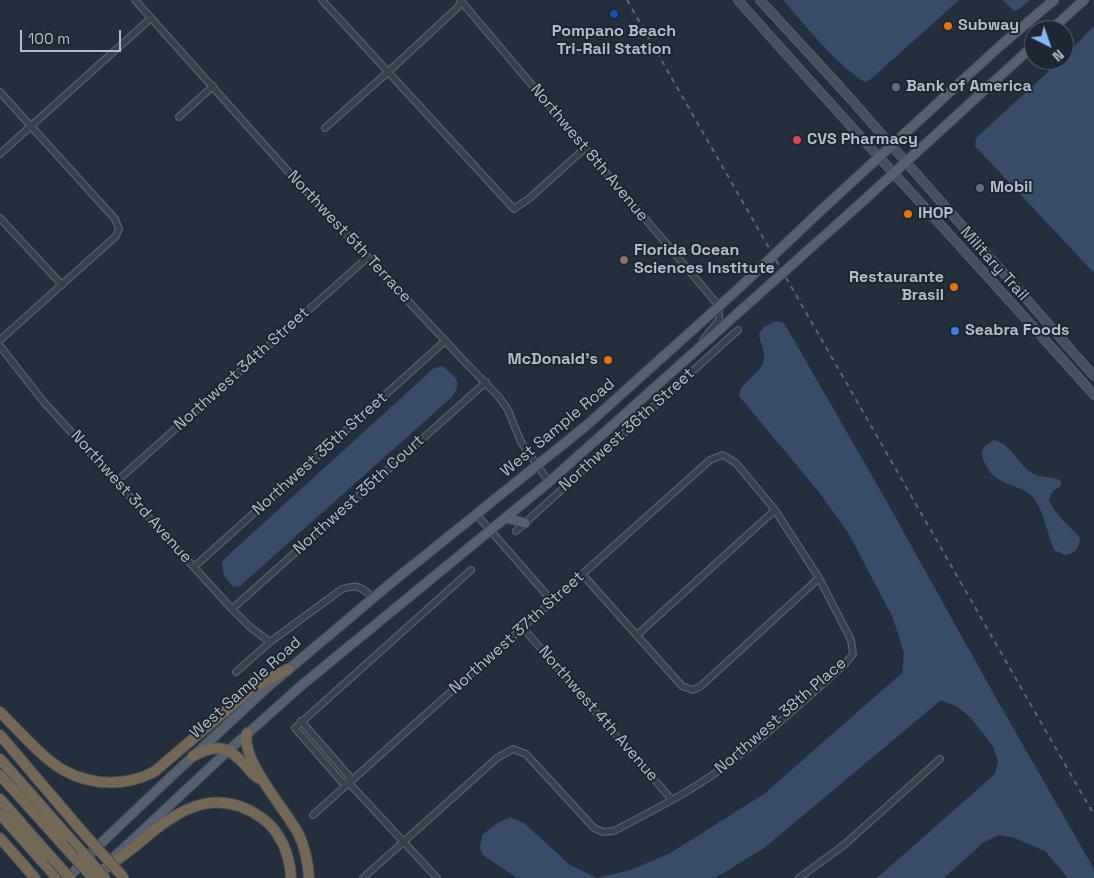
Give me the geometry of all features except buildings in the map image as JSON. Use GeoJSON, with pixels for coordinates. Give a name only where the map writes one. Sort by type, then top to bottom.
{"type":"FeatureCollection","features":[{"type":"Feature","properties":{"kind":"highway"},"geometry":{"type":"LineString","coordinates":[[0,712],[41,752],[64,771],[80,778],[125,782],[154,772],[255,686],[288,670]]}},
{"type":"Feature","properties":{"kind":"highway"},"geometry":{"type":"LineString","coordinates":[[247,734],[248,750],[262,780],[299,834],[306,856],[309,878]]}},
{"type":"Feature","properties":{"kind":"highway"},"geometry":{"type":"LineString","coordinates":[[0,735],[124,878]]}},
{"type":"Feature","properties":{"kind":"highway"},"geometry":{"type":"LineString","coordinates":[[193,756],[205,750],[217,748],[229,750],[256,778],[262,780]]}},
{"type":"Feature","properties":{"kind":"highway"},"geometry":{"type":"LineString","coordinates":[[0,759],[93,878],[173,816],[196,806],[219,803],[242,808],[257,815],[270,826],[284,847],[288,857],[291,878]]}},
{"type":"Feature","properties":{"kind":"highway"},"geometry":{"type":"LineString","coordinates":[[0,775],[66,842],[105,878]]}},
{"type":"Feature","properties":{"kind":"highway"},"geometry":{"type":"LineString","coordinates":[[0,799],[48,861],[56,878]]}},
{"type":"Feature","properties":{"kind":"highway"},"geometry":{"type":"LineString","coordinates":[[0,814],[48,861],[70,876]]}},
{"type":"Feature","properties":{"kind":"highway"},"geometry":{"type":"LineString","coordinates":[[0,838],[34,876]]}},
{"type":"Feature","properties":{"kind":"main road","name":"West Sample Road"},"geometry":{"type":"LineString","coordinates":[[70,876],[98,846],[193,756],[288,670],[373,597],[588,425],[1007,40],[1054,0]]}},
{"type":"Feature","properties":{"kind":"main road"},"geometry":{"type":"LineString","coordinates":[[1061,20],[1084,0]]}},
{"type":"Feature","properties":{"kind":"main road","name":"West Sample Road"},"geometry":{"type":"LineString","coordinates":[[93,878],[247,734],[332,660],[549,482],[1024,54]]}},
{"type":"Feature","properties":{"kind":"main road"},"geometry":{"type":"LineString","coordinates":[[506,518],[525,523]]}},
{"type":"Feature","properties":{"kind":"street","name":"Northwest 5th Terrace"},"geometry":{"type":"LineString","coordinates":[[135,0],[293,177],[445,341],[486,382],[504,403],[518,437],[549,482]]}},
{"type":"Feature","properties":{"kind":"street"},"geometry":{"type":"LineString","coordinates":[[322,0],[514,208],[531,197],[586,148]]}},
{"type":"Feature","properties":{"kind":"street"},"geometry":{"type":"LineString","coordinates":[[325,128],[388,72],[462,0]]}},
{"type":"Feature","properties":{"kind":"street","name":"Northwest 8th Avenue"},"geometry":{"type":"LineString","coordinates":[[462,0],[719,306]]}},
{"type":"Feature","properties":{"kind":"street","name":"Military Trail"},"geometry":{"type":"LineString","coordinates":[[738,0],[826,101],[894,172],[1093,393]]}},
{"type":"Feature","properties":{"kind":"street","name":"Military Trail"},"geometry":{"type":"LineString","coordinates":[[760,0],[892,146],[1094,376]]}},
{"type":"Feature","properties":{"kind":"street"},"geometry":{"type":"LineString","coordinates":[[0,154],[151,18]]}},
{"type":"Feature","properties":{"kind":"street"},"geometry":{"type":"LineString","coordinates":[[179,117],[213,86]]}},
{"type":"Feature","properties":{"kind":"street"},"geometry":{"type":"LineString","coordinates":[[0,92],[115,219],[119,229],[116,236],[0,340]]}},
{"type":"Feature","properties":{"kind":"street"},"geometry":{"type":"LineString","coordinates":[[0,218],[62,285]]}},
{"type":"Feature","properties":{"kind":"street","name":"Northwest 34th Street"},"geometry":{"type":"LineString","coordinates":[[116,481],[368,257]]}},
{"type":"Feature","properties":{"kind":"street"},"geometry":{"type":"LineString","coordinates":[[702,362],[695,350],[718,320],[719,306]]}},
{"type":"Feature","properties":{"kind":"street","name":"Northwest 36th Street"},"geometry":{"type":"LineString","coordinates":[[516,531],[738,330]]}},
{"type":"Feature","properties":{"kind":"street","name":"Northwest 35th Street"},"geometry":{"type":"LineString","coordinates":[[194,567],[445,341]]}},
{"type":"Feature","properties":{"kind":"street","name":"Northwest 3rd Avenue"},"geometry":{"type":"LineString","coordinates":[[0,346],[43,401],[194,567],[250,627],[270,642]]}},
{"type":"Feature","properties":{"kind":"street","name":"Northwest 35th Court"},"geometry":{"type":"LineString","coordinates":[[232,608],[486,382]]}},
{"type":"Feature","properties":{"kind":"street","name":"Northwest 37th Street"},"geometry":{"type":"LineString","coordinates":[[313,815],[710,460],[723,455],[736,463],[775,510]]}},
{"type":"Feature","properties":{"kind":"street"},"geometry":{"type":"LineString","coordinates":[[583,575],[682,686],[693,690],[700,686],[819,578],[775,510],[637,635]]}},
{"type":"Feature","properties":{"kind":"street"},"geometry":{"type":"LineString","coordinates":[[476,514],[553,602]]}},
{"type":"Feature","properties":{"kind":"street"},"geometry":{"type":"LineString","coordinates":[[437,878],[349,783],[342,782],[294,728],[471,570]]}},
{"type":"Feature","properties":{"kind":"street","name":"Northwest 38th Place"},"geometry":{"type":"LineString","coordinates":[[403,842],[497,758],[513,749],[526,754],[594,828],[603,832],[614,831],[672,800],[715,773],[748,749],[845,664],[853,654],[851,640],[819,578]]}},
{"type":"Feature","properties":{"kind":"street"},"geometry":{"type":"LineString","coordinates":[[236,672],[270,642],[342,590],[353,586],[360,587],[373,597]]}},
{"type":"Feature","properties":{"kind":"street","name":"Northwest 4th Avenue"},"geometry":{"type":"LineString","coordinates":[[523,628],[672,800]]}},
{"type":"Feature","properties":{"kind":"street"},"geometry":{"type":"LineString","coordinates":[[301,721],[349,776],[349,783]]}},
{"type":"Feature","properties":{"kind":"street"},"geometry":{"type":"LineString","coordinates":[[798,878],[844,845],[940,759]]}},
{"type":"Feature","properties":{"kind":"street"},"geometry":{"type":"LineString","coordinates":[[363,878],[403,842]]}},
{"type":"Feature","properties":{"kind":"water"},"geometry":{"type":"Polygon","coordinates":[[[783,0],[959,0],[871,79],[865,82],[832,55],[783,0]]]}},
{"type":"Feature","properties":{"kind":"water"},"geometry":{"type":"Polygon","coordinates":[[[1003,0],[1030,0],[1014,11],[1003,0]]]}},
{"type":"Feature","properties":{"kind":"water"},"geometry":{"type":"Polygon","coordinates":[[[1094,26],[1094,273],[975,146],[976,138],[1050,70],[1074,70],[1074,47],[1094,26]]]}},
{"type":"Feature","properties":{"kind":"water"},"geometry":{"type":"Polygon","coordinates":[[[776,321],[784,323],[1094,869],[1094,878],[1068,878],[1045,851],[1015,838],[999,835],[984,842],[944,878],[877,878],[995,774],[998,761],[993,746],[970,717],[956,706],[941,700],[764,848],[715,878],[597,878],[630,870],[669,854],[764,794],[902,673],[904,653],[893,618],[849,534],[819,492],[739,396],[743,386],[759,369],[764,359],[759,334],[764,327],[776,321]]]}},
{"type":"Feature","properties":{"kind":"water"},"geometry":{"type":"Polygon","coordinates":[[[443,366],[457,383],[453,396],[240,586],[233,587],[224,576],[222,561],[434,368],[443,366]]]}},
{"type":"Feature","properties":{"kind":"water"},"geometry":{"type":"Polygon","coordinates":[[[994,440],[1009,449],[1024,467],[1033,474],[1061,481],[1061,486],[1053,491],[1049,499],[1058,515],[1080,538],[1079,545],[1075,551],[1066,555],[1055,551],[1035,500],[1024,490],[1003,482],[989,471],[984,462],[982,452],[985,446],[994,440]]]}},
{"type":"Feature","properties":{"kind":"water"},"geometry":{"type":"Polygon","coordinates":[[[510,817],[524,823],[570,865],[597,878],[517,878],[483,855],[480,848],[482,835],[496,824],[510,817]]]}},
{"type":"Feature","properties":{"kind":"railway"},"geometry":{"type":"LineString","coordinates":[[627,0],[1094,815]]}},
{"type":"Feature","properties":{"kind":"place","name":"Pompano Beach Tri-Rail Station"},"geometry":{"type":"Point","coordinates":[614,14]}},
{"type":"Feature","properties":{"kind":"place","name":"Subway"},"geometry":{"type":"Point","coordinates":[948,26]}},
{"type":"Feature","properties":{"kind":"place","name":"Bank of America"},"geometry":{"type":"Point","coordinates":[896,87]}},
{"type":"Feature","properties":{"kind":"place","name":"CVS Pharmacy"},"geometry":{"type":"Point","coordinates":[797,140]}},
{"type":"Feature","properties":{"kind":"place","name":"Mobil"},"geometry":{"type":"Point","coordinates":[980,188]}},
{"type":"Feature","properties":{"kind":"place","name":"IHOP"},"geometry":{"type":"Point","coordinates":[908,214]}},
{"type":"Feature","properties":{"kind":"place","name":"Florida Ocean Sciences Institute"},"geometry":{"type":"Point","coordinates":[624,260]}},
{"type":"Feature","properties":{"kind":"place","name":"Restaurante Brasil"},"geometry":{"type":"Point","coordinates":[954,287]}},
{"type":"Feature","properties":{"kind":"place","name":"Seabra Foods"},"geometry":{"type":"Point","coordinates":[955,331]}},
{"type":"Feature","properties":{"kind":"place","name":"McDonald's"},"geometry":{"type":"Point","coordinates":[608,360]}}]}
